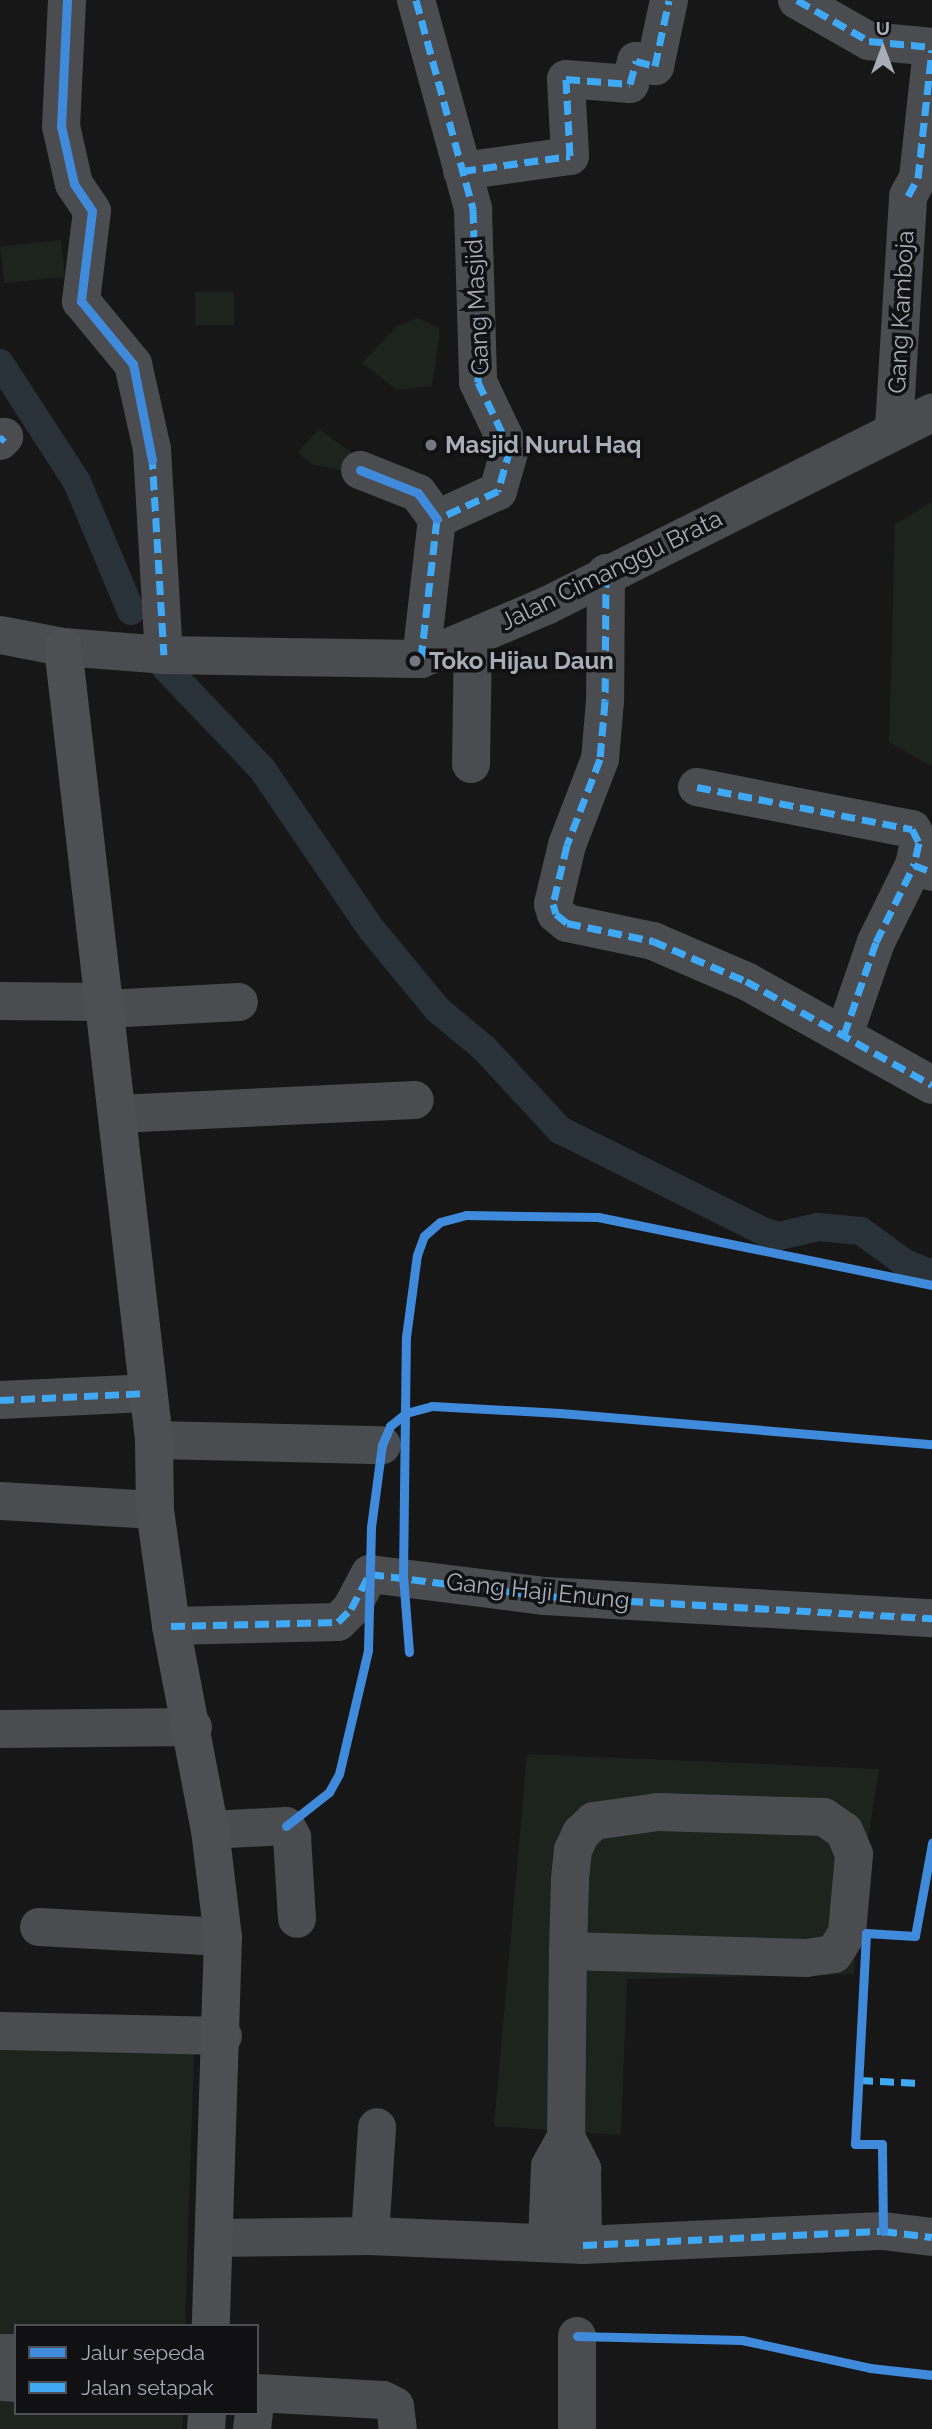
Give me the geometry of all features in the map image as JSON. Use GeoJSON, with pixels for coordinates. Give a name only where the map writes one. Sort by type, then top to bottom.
{"type":"FeatureCollection","features":[{"type":"Feature","properties":{"kind":"main road"},"geometry":{"type":"LineString","coordinates":[[63,647],[106,1006],[146,1393],[154,1440],[155,1510],[171,1626],[193,1727],[210,1830],[223,1937],[223,2036],[211,2324]]}},
{"type":"Feature","properties":{"kind":"street"},"geometry":{"type":"LineString","coordinates":[[67,0],[61,125],[74,184],[92,211],[81,301],[134,364],[152,449],[164,655]]}},
{"type":"Feature","properties":{"kind":"street","name":"Gang Masjid"},"geometry":{"type":"LineString","coordinates":[[416,0],[473,209],[478,382],[510,449],[498,491],[437,519]]}},
{"type":"Feature","properties":{"kind":"street"},"geometry":{"type":"LineString","coordinates":[[462,171],[570,156],[566,79],[630,84],[636,61],[655,66],[670,0]]}},
{"type":"Feature","properties":{"kind":"street"},"geometry":{"type":"LineString","coordinates":[[797,0],[869,41],[932,48]]}},
{"type":"Feature","properties":{"kind":"street","name":"Gang Kamboja"},"geometry":{"type":"LineString","coordinates":[[894,428],[908,196],[918,178],[932,48]]}},
{"type":"Feature","properties":{"kind":"street","name":"Jalan Cimanggu Brata"},"geometry":{"type":"LineString","coordinates":[[0,635],[63,647],[164,655],[421,659],[546,606],[894,428],[932,413]]}},
{"type":"Feature","properties":{"kind":"street"},"geometry":{"type":"LineString","coordinates":[[360,470],[418,493],[437,519],[421,659]]}},
{"type":"Feature","properties":{"kind":"street"},"geometry":{"type":"LineString","coordinates":[[606,573],[605,701],[600,759],[567,845],[553,904],[556,914],[567,923],[653,941],[746,981],[932,1085]]}},
{"type":"Feature","properties":{"kind":"street"},"geometry":{"type":"LineString","coordinates":[[471,764],[473,637]]}},
{"type":"Feature","properties":{"kind":"street"},"geometry":{"type":"LineString","coordinates":[[697,788],[912,829],[919,843],[923,868],[876,942],[844,1035]]}},
{"type":"Feature","properties":{"kind":"street"},"geometry":{"type":"LineString","coordinates":[[0,1001],[106,1006],[239,1002]]}},
{"type":"Feature","properties":{"kind":"street"},"geometry":{"type":"LineString","coordinates":[[118,1114],[415,1100]]}},
{"type":"Feature","properties":{"kind":"street"},"geometry":{"type":"LineString","coordinates":[[0,1400],[146,1393]]}},
{"type":"Feature","properties":{"kind":"street"},"geometry":{"type":"LineString","coordinates":[[154,1440],[382,1445]]}},
{"type":"Feature","properties":{"kind":"street"},"geometry":{"type":"LineString","coordinates":[[0,1501],[155,1510]]}},
{"type":"Feature","properties":{"kind":"street","name":"Gang Haji Enung"},"geometry":{"type":"LineString","coordinates":[[171,1626],[338,1622],[351,1609],[370,1574],[545,1596],[932,1618]]}},
{"type":"Feature","properties":{"kind":"street"},"geometry":{"type":"LineString","coordinates":[[0,1729],[193,1727]]}},
{"type":"Feature","properties":{"kind":"street"},"geometry":{"type":"LineString","coordinates":[[565,2244],[582,2169],[566,2137],[568,1951],[573,1850],[581,1833],[594,1821],[658,1812],[824,1817],[844,1831],[854,1854],[847,1933],[834,1954],[806,1958],[568,1951]]}},
{"type":"Feature","properties":{"kind":"street"},"geometry":{"type":"LineString","coordinates":[[210,1830],[286,1825],[292,1837],[297,1919]]}},
{"type":"Feature","properties":{"kind":"street"},"geometry":{"type":"LineString","coordinates":[[39,1927],[223,1937]]}},
{"type":"Feature","properties":{"kind":"street"},"geometry":{"type":"LineString","coordinates":[[0,2031],[223,2036]]}},
{"type":"Feature","properties":{"kind":"street"},"geometry":{"type":"LineString","coordinates":[[370,2236],[377,2127]]}},
{"type":"Feature","properties":{"kind":"street"},"geometry":{"type":"LineString","coordinates":[[214,2238],[370,2236],[565,2244],[883,2231],[932,2237]]}},
{"type":"Feature","properties":{"kind":"street"},"geometry":{"type":"LineString","coordinates":[[577,2336],[584,2429]]}},
{"type":"Feature","properties":{"kind":"street"},"geometry":{"type":"LineString","coordinates":[[259,2394],[318,2413],[383,2400],[395,2406],[398,2429]]}},
{"type":"Feature","properties":{"kind":"shaded area"},"geometry":{"type":"Polygon","coordinates":[[[61,240],[65,277],[4,283],[0,246],[61,240]]]}},
{"type":"Feature","properties":{"kind":"shaded area"},"geometry":{"type":"Polygon","coordinates":[[[195,292],[234,292],[234,325],[195,325],[195,292]]]}},
{"type":"Feature","properties":{"kind":"shaded area"},"geometry":{"type":"Polygon","coordinates":[[[418,318],[440,329],[432,386],[397,390],[362,363],[397,326],[418,318]]]}},
{"type":"Feature","properties":{"kind":"shaded area"},"geometry":{"type":"Polygon","coordinates":[[[319,429],[359,458],[344,471],[311,464],[298,452],[319,429]]]}},
{"type":"Feature","properties":{"kind":"shaded area"},"geometry":{"type":"Polygon","coordinates":[[[932,502],[932,767],[889,742],[895,524],[932,502]]]}},
{"type":"Feature","properties":{"kind":"shaded area"},"geometry":{"type":"Polygon","coordinates":[[[527,1754],[879,1769],[864,1865],[854,1974],[627,1979],[621,2135],[494,2126],[527,1754]]]}},
{"type":"Feature","properties":{"kind":"shaded area"},"geometry":{"type":"Polygon","coordinates":[[[0,2050],[194,2053],[185,2324],[14,2324],[14,2415],[183,2415],[182,2429],[0,2429],[0,2050]]]}},
{"type":"Feature","properties":{"kind":"waterway"},"geometry":{"type":"LineString","coordinates":[[0,363],[77,482],[131,611]]}},
{"type":"Feature","properties":{"kind":"waterway"},"geometry":{"type":"LineString","coordinates":[[165,667],[262,769],[372,930],[438,1010],[484,1048],[560,1130],[765,1232],[779,1236],[818,1227],[861,1231],[905,1263],[932,1274]]}},
{"type":"Feature","properties":{"kind":"marked path"},"geometry":{"type":"LineString","coordinates":[[416,0],[473,209],[478,382],[510,449],[498,491],[437,519]]}},
{"type":"Feature","properties":{"kind":"marked path"},"geometry":{"type":"LineString","coordinates":[[462,171],[570,156],[566,79],[630,84],[636,61],[655,66],[669,0]]}},
{"type":"Feature","properties":{"kind":"marked path"},"geometry":{"type":"LineString","coordinates":[[797,0],[869,41],[932,47]]}},
{"type":"Feature","properties":{"kind":"marked path"},"geometry":{"type":"LineString","coordinates":[[908,196],[918,178],[932,50]]}},
{"type":"Feature","properties":{"kind":"marked path"},"geometry":{"type":"LineString","coordinates":[[0,441],[4,437]]}},
{"type":"Feature","properties":{"kind":"marked path"},"geometry":{"type":"LineString","coordinates":[[152,455],[164,655]]}},
{"type":"Feature","properties":{"kind":"marked path"},"geometry":{"type":"LineString","coordinates":[[421,659],[437,519]]}},
{"type":"Feature","properties":{"kind":"marked path"},"geometry":{"type":"LineString","coordinates":[[606,573],[605,701],[600,759],[567,845],[553,904],[556,914],[567,923],[653,941],[746,981],[932,1085]]}},
{"type":"Feature","properties":{"kind":"marked path"},"geometry":{"type":"LineString","coordinates":[[697,787],[912,829],[919,843],[914,865],[932,872]]}},
{"type":"Feature","properties":{"kind":"marked path"},"geometry":{"type":"LineString","coordinates":[[844,1035],[876,942],[914,865]]}},
{"type":"Feature","properties":{"kind":"marked path"},"geometry":{"type":"LineString","coordinates":[[0,1400],[146,1393]]}},
{"type":"Feature","properties":{"kind":"marked path"},"geometry":{"type":"LineString","coordinates":[[171,1626],[338,1622],[351,1609],[370,1574],[545,1596],[932,1618]]}},
{"type":"Feature","properties":{"kind":"marked path"},"geometry":{"type":"LineString","coordinates":[[859,2080],[920,2083]]}},
{"type":"Feature","properties":{"kind":"marked path"},"geometry":{"type":"LineString","coordinates":[[583,2245],[883,2231],[932,2237]]}},
{"type":"Feature","properties":{"kind":"cycle path"},"geometry":{"type":"LineString","coordinates":[[67,0],[61,126],[74,184],[92,211],[81,301],[133,364],[152,460]]}},
{"type":"Feature","properties":{"kind":"cycle path"},"geometry":{"type":"LineString","coordinates":[[360,470],[418,493],[437,519]]}},
{"type":"Feature","properties":{"kind":"cycle path"},"geometry":{"type":"LineString","coordinates":[[409,1652],[403,1576],[406,1337],[417,1255],[424,1236],[440,1222],[466,1215],[598,1217],[932,1285]]}},
{"type":"Feature","properties":{"kind":"cycle path"},"geometry":{"type":"LineString","coordinates":[[286,1826],[329,1792],[339,1774],[368,1650],[371,1527],[382,1445],[390,1426],[406,1413],[432,1406],[560,1413],[932,1444]]}},
{"type":"Feature","properties":{"kind":"cycle path"},"geometry":{"type":"LineString","coordinates":[[883,2231],[882,2144],[855,2144],[866,1933],[915,1936],[932,1843]]}},
{"type":"Feature","properties":{"kind":"cycle path"},"geometry":{"type":"LineString","coordinates":[[577,2336],[742,2340],[870,2368],[932,2375]]}},
{"type":"Feature","properties":{"kind":"place","name":"Masjid Nurul Haq"},"geometry":{"type":"Point","coordinates":[431,445]}},
{"type":"Feature","properties":{"kind":"place","name":"Toko Hijau Daun"},"geometry":{"type":"Point","coordinates":[415,661]}}]}
